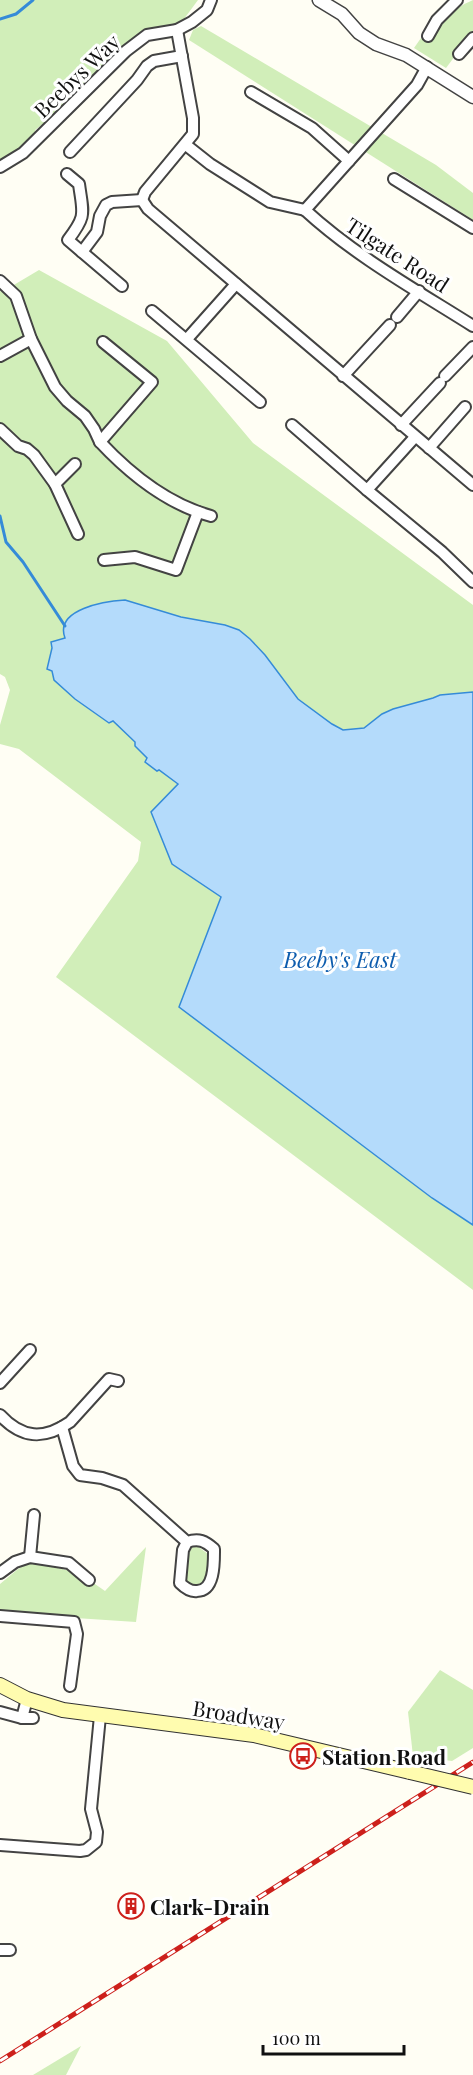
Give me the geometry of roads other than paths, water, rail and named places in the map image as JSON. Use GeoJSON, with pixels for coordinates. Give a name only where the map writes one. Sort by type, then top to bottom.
{"type":"FeatureCollection","features":[{"type":"Feature","properties":{"kind":"main road","name":"Broadway"},"geometry":{"type":"LineString","coordinates":[[0,1685],[27,1699],[63,1710],[254,1735],[473,1787]]}},
{"type":"Feature","properties":{"kind":"street","name":"Beebys Way"},"geometry":{"type":"LineString","coordinates":[[0,167],[23,153],[140,40],[147,35],[177,30],[192,22],[207,10],[211,0]]}},
{"type":"Feature","properties":{"kind":"street"},"geometry":{"type":"LineString","coordinates":[[428,36],[437,20],[457,0]]}},
{"type":"Feature","properties":{"kind":"street"},"geometry":{"type":"LineString","coordinates":[[324,1],[342,14],[369,40],[383,48],[406,55],[473,97]]}},
{"type":"Feature","properties":{"kind":"street"},"geometry":{"type":"LineString","coordinates":[[142,200],[145,192],[194,134],[177,30]]}},
{"type":"Feature","properties":{"kind":"street"},"geometry":{"type":"LineString","coordinates":[[459,54],[473,38]]}},
{"type":"Feature","properties":{"kind":"street"},"geometry":{"type":"LineString","coordinates":[[70,152],[137,80],[147,66],[154,61],[182,56]]}},
{"type":"Feature","properties":{"kind":"street"},"geometry":{"type":"LineString","coordinates":[[186,145],[202,159],[270,202],[305,210],[417,85],[427,67]]}},
{"type":"Feature","properties":{"kind":"street"},"geometry":{"type":"LineString","coordinates":[[251,92],[312,128],[349,161]]}},
{"type":"Feature","properties":{"kind":"street"},"geometry":{"type":"LineString","coordinates":[[67,174],[79,184],[83,216],[81,223],[68,240],[122,286]]}},
{"type":"Feature","properties":{"kind":"street"},"geometry":{"type":"LineString","coordinates":[[394,179],[473,228]]}},
{"type":"Feature","properties":{"kind":"street"},"geometry":{"type":"LineString","coordinates":[[82,252],[97,232],[100,216],[106,205],[120,201],[142,200]]}},
{"type":"Feature","properties":{"kind":"street"},"geometry":{"type":"LineString","coordinates":[[142,200],[148,209],[473,485]]}},
{"type":"Feature","properties":{"kind":"street","name":"Tilgate Road"},"geometry":{"type":"LineString","coordinates":[[305,210],[343,242],[473,326]]}},
{"type":"Feature","properties":{"kind":"street"},"geometry":{"type":"LineString","coordinates":[[0,281],[16,296],[31,339],[55,387],[85,416],[99,442],[164,497],[211,516]]}},
{"type":"Feature","properties":{"kind":"street"},"geometry":{"type":"LineString","coordinates":[[187,339],[236,284]]}},
{"type":"Feature","properties":{"kind":"street"},"geometry":{"type":"LineString","coordinates":[[343,375],[419,291]]}},
{"type":"Feature","properties":{"kind":"street"},"geometry":{"type":"LineString","coordinates":[[152,311],[260,402]]}},
{"type":"Feature","properties":{"kind":"street"},"geometry":{"type":"LineString","coordinates":[[0,356],[31,339]]}},
{"type":"Feature","properties":{"kind":"street"},"geometry":{"type":"LineString","coordinates":[[99,442],[152,382],[103,342]]}},
{"type":"Feature","properties":{"kind":"street"},"geometry":{"type":"LineString","coordinates":[[401,425],[473,347]]}},
{"type":"Feature","properties":{"kind":"street"},"geometry":{"type":"LineString","coordinates":[[429,448],[465,407]]}},
{"type":"Feature","properties":{"kind":"street"},"geometry":{"type":"LineString","coordinates":[[292,425],[442,552],[473,582]]}},
{"type":"Feature","properties":{"kind":"street"},"geometry":{"type":"LineString","coordinates":[[0,429],[18,446],[34,455],[55,484],[78,534]]}},
{"type":"Feature","properties":{"kind":"street"},"geometry":{"type":"LineString","coordinates":[[367,490],[415,437]]}},
{"type":"Feature","properties":{"kind":"street"},"geometry":{"type":"LineString","coordinates":[[55,484],[75,465]]}},
{"type":"Feature","properties":{"kind":"street"},"geometry":{"type":"LineString","coordinates":[[104,560],[135,557],[176,570],[198,512]]}},
{"type":"Feature","properties":{"kind":"street"},"geometry":{"type":"LineString","coordinates":[[0,1383],[30,1350]]}},
{"type":"Feature","properties":{"kind":"street"},"geometry":{"type":"LineString","coordinates":[[1,1419],[31,1435],[42,1435],[70,1422],[109,1379],[118,1381]]}},
{"type":"Feature","properties":{"kind":"street"},"geometry":{"type":"LineString","coordinates":[[62,1427],[73,1466],[80,1475],[102,1478],[123,1485],[187,1542]]}},
{"type":"Feature","properties":{"kind":"street"},"geometry":{"type":"LineString","coordinates":[[30,1557],[34,1515]]}},
{"type":"Feature","properties":{"kind":"street"},"geometry":{"type":"LineString","coordinates":[[195,1539],[206,1542],[214,1549],[211,1578],[208,1588],[203,1591],[194,1592],[180,1583],[183,1550],[187,1542],[195,1539]]}},
{"type":"Feature","properties":{"kind":"street"},"geometry":{"type":"LineString","coordinates":[[0,1573],[15,1562],[30,1557],[69,1563],[89,1580]]}},
{"type":"Feature","properties":{"kind":"street"},"geometry":{"type":"LineString","coordinates":[[0,1617],[74,1622],[78,1634],[70,1686]]}},
{"type":"Feature","properties":{"kind":"street"},"geometry":{"type":"LineString","coordinates":[[0,1712],[28,1718],[27,1699]]}},
{"type":"Feature","properties":{"kind":"street"},"geometry":{"type":"LineString","coordinates":[[0,1845],[80,1851],[86,1850],[96,1842],[97,1832],[91,1809],[100,1716]]}},
{"type":"Feature","properties":{"kind":"water","name":"Beeby's East"},"geometry":{"type":"Polygon","coordinates":[[[125,600],[181,617],[225,625],[239,630],[265,655],[298,699],[343,730],[364,728],[382,714],[393,709],[440,695],[473,692],[473,1225],[432,1198],[179,1007],[221,897],[172,864],[151,812],[178,784],[145,762],[147,758],[135,746],[135,742],[113,721],[109,723],[75,699],[54,680],[52,671],[47,669],[52,648],[51,642],[65,638],[64,628],[67,620],[74,613],[106,602],[125,600]]]}},
{"type":"Feature","properties":{"kind":"waterway"},"geometry":{"type":"LineString","coordinates":[[0,19],[16,14],[33,0]]}},
{"type":"Feature","properties":{"kind":"waterway"},"geometry":{"type":"LineString","coordinates":[[0,516],[6,542],[23,562],[65,626]]}},
{"type":"Feature","properties":{"kind":"railway"},"geometry":{"type":"LineString","coordinates":[[0,2061],[473,1762]]}},
{"type":"Feature","properties":{"kind":"place","name":"Station Road"},"geometry":{"type":"Point","coordinates":[303,1756]}},
{"type":"Feature","properties":{"kind":"place","name":"Clark-Drain"},"geometry":{"type":"Point","coordinates":[131,1906]}}]}
